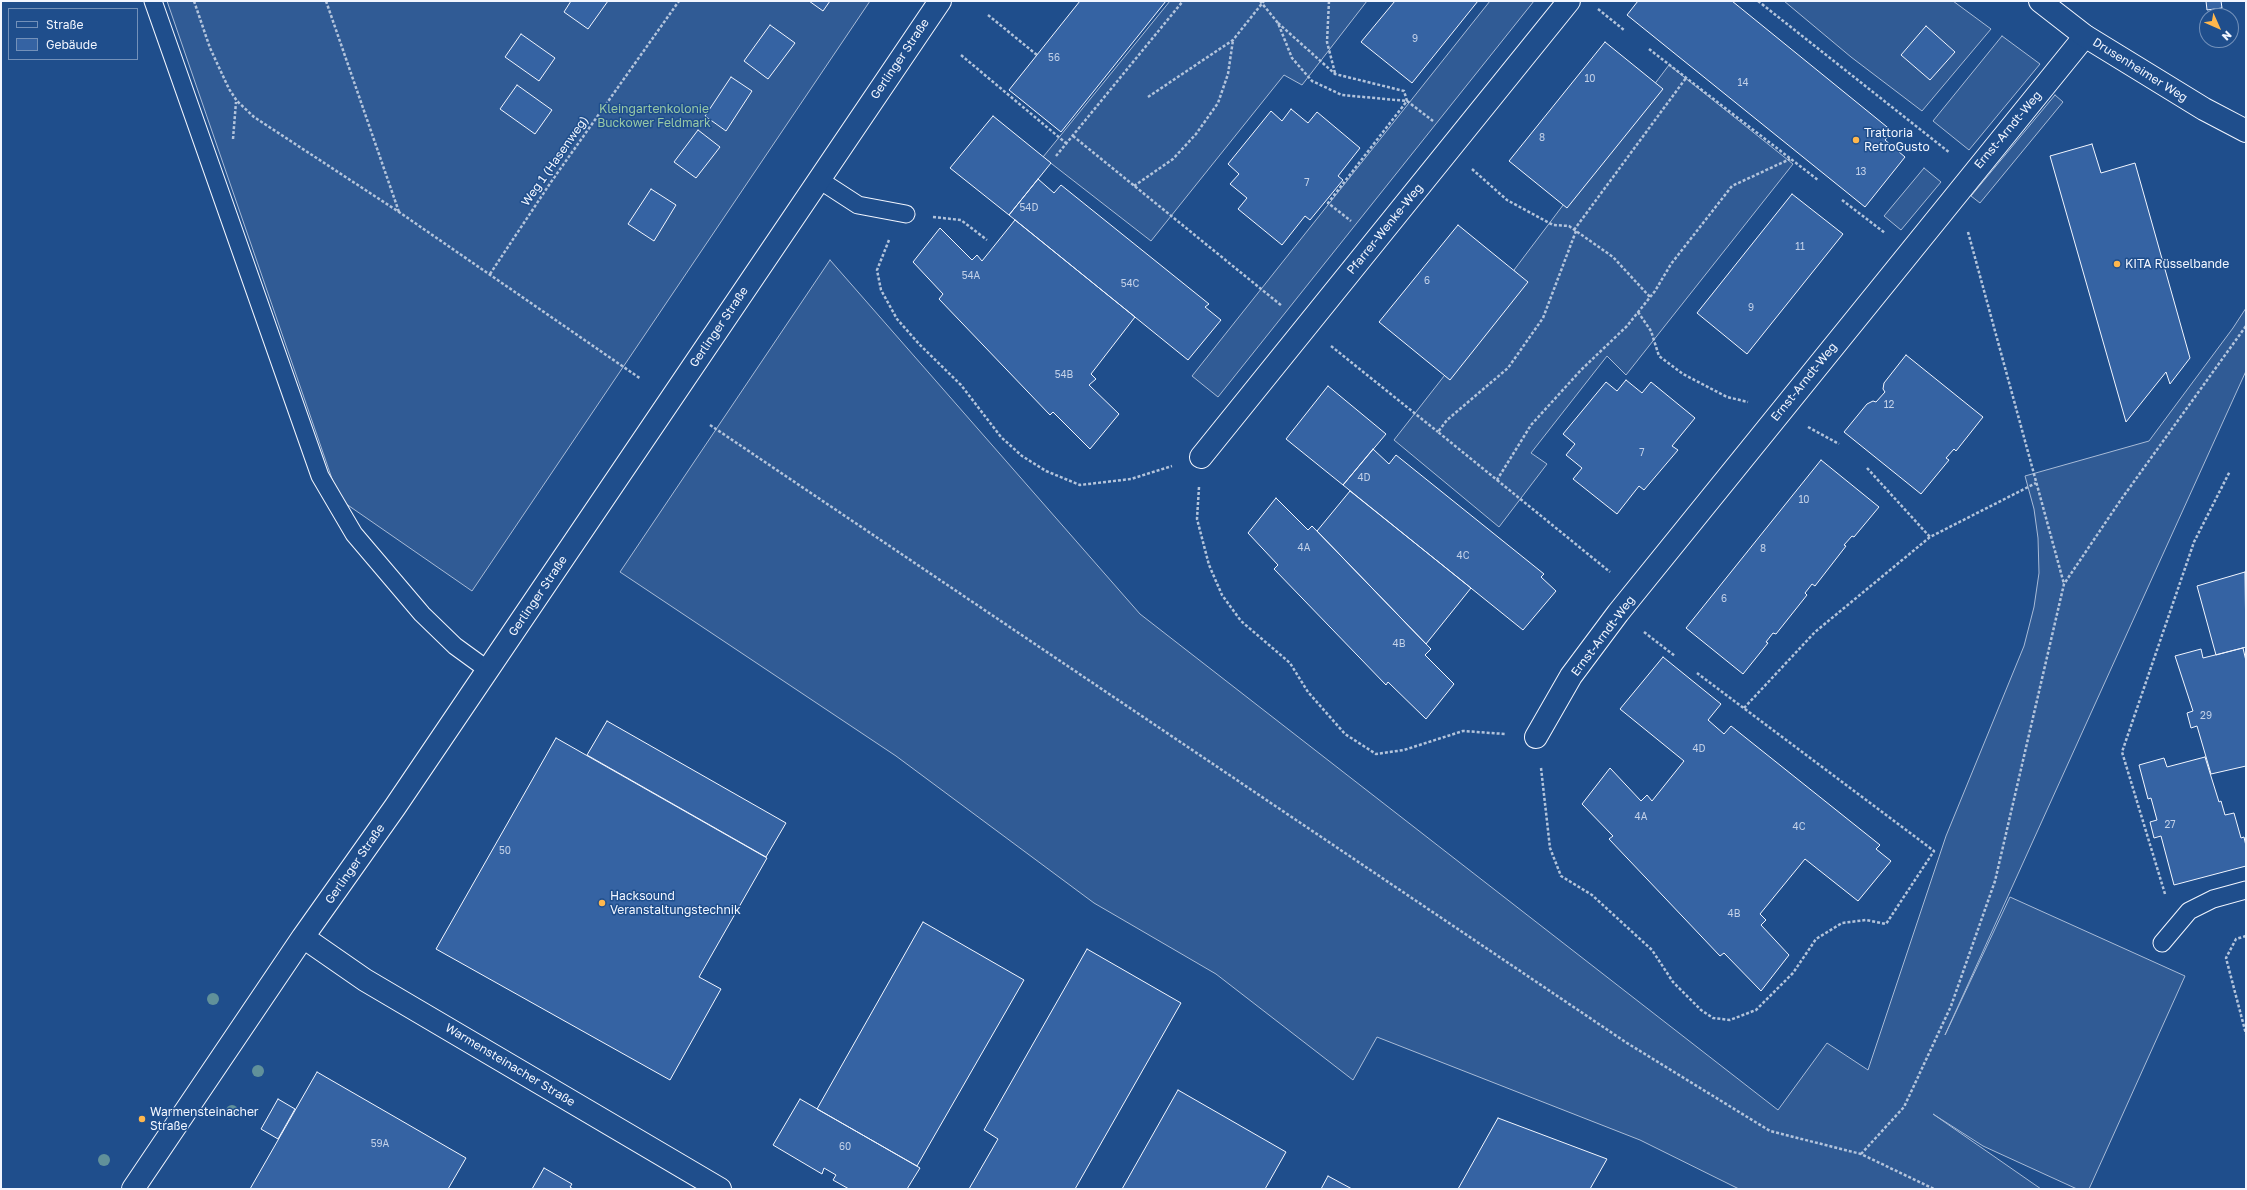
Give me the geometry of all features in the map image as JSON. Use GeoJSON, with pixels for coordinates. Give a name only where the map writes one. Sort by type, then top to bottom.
{"type":"FeatureCollection","features":[{"type":"Feature","properties":{"kind":"street","name":"Gerlinger Straße"},"geometry":{"type":"LineString","coordinates":[[133,1189],[303,937],[395,807],[940,1]]}},
{"type":"Feature","properties":{"kind":"street","name":"Pfarrer-Wenke-Weg"},"geometry":{"type":"LineString","coordinates":[[1201,457],[1569,1]]}},
{"type":"Feature","properties":{"kind":"street","name":"Drusenheimer Weg"},"geometry":{"type":"LineString","coordinates":[[2040,1],[2085,36],[2204,109],[2246,131]]}},
{"type":"Feature","properties":{"kind":"street","name":"Ernst-Arndt-Weg"},"geometry":{"type":"LineString","coordinates":[[1536,737],[1571,676],[1618,613],[2085,36]]}},
{"type":"Feature","properties":{"kind":"street","name":"Warmensteinacher Straße"},"geometry":{"type":"LineString","coordinates":[[303,937],[364,980],[720,1189]]}},
{"type":"Feature","properties":{"kind":"lane"},"geometry":{"type":"LineString","coordinates":[[153,1],[320,476],[354,534],[417,608],[455,646],[488,670]]}},
{"type":"Feature","properties":{"kind":"lane"},"geometry":{"type":"LineString","coordinates":[[818,180],[858,205],[906,214]]}},
{"type":"Feature","properties":{"kind":"lane"},"geometry":{"type":"LineString","coordinates":[[2162,942],[2175,930],[2190,911],[2212,899],[2246,890]]}},
{"type":"Feature","properties":{"kind":"path"},"geometry":{"type":"LineString","coordinates":[[194,1],[210,48],[236,101],[254,116],[399,212],[641,379]]}},
{"type":"Feature","properties":{"kind":"path"},"geometry":{"type":"LineString","coordinates":[[326,1],[399,212]]}},
{"type":"Feature","properties":{"kind":"path","name":"Weg 1 (Hasenweg)"},"geometry":{"type":"LineString","coordinates":[[490,274],[551,182],[679,1]]}},
{"type":"Feature","properties":{"kind":"path"},"geometry":{"type":"LineString","coordinates":[[1056,156],[1183,1]]}},
{"type":"Feature","properties":{"kind":"path"},"geometry":{"type":"LineString","coordinates":[[1260,1],[1278,23],[1335,74],[1404,91],[1407,101],[1454,144],[1476,173],[1507,200],[1553,225],[1568,226],[1575,230],[1613,257],[1650,297]]}},
{"type":"Feature","properties":{"kind":"path"},"geometry":{"type":"LineString","coordinates":[[1329,1],[1327,42],[1335,74]]}},
{"type":"Feature","properties":{"kind":"path"},"geometry":{"type":"LineString","coordinates":[[1758,1],[1974,172]]}},
{"type":"Feature","properties":{"kind":"path"},"geometry":{"type":"LineString","coordinates":[[1148,97],[1233,40],[1263,3]]}},
{"type":"Feature","properties":{"kind":"path"},"geometry":{"type":"LineString","coordinates":[[1594,6],[1624,30]]}},
{"type":"Feature","properties":{"kind":"path"},"geometry":{"type":"LineString","coordinates":[[988,15],[1036,55]]}},
{"type":"Feature","properties":{"kind":"path"},"geometry":{"type":"LineString","coordinates":[[1278,23],[1292,58],[1312,82],[1342,95],[1407,101]]}},
{"type":"Feature","properties":{"kind":"path"},"geometry":{"type":"LineString","coordinates":[[1134,186],[1173,159],[1196,134],[1218,103],[1228,74],[1233,40]]}},
{"type":"Feature","properties":{"kind":"path"},"geometry":{"type":"LineString","coordinates":[[1649,49],[1818,180]]}},
{"type":"Feature","properties":{"kind":"path"},"geometry":{"type":"LineString","coordinates":[[961,55],[1066,144]]}},
{"type":"Feature","properties":{"kind":"path"},"geometry":{"type":"LineString","coordinates":[[1438,432],[1447,420],[1508,368],[1543,318],[1575,230],[1686,78]]}},
{"type":"Feature","properties":{"kind":"path"},"geometry":{"type":"LineString","coordinates":[[1376,240],[1328,203],[1407,101]]}},
{"type":"Feature","properties":{"kind":"path"},"geometry":{"type":"LineString","coordinates":[[1073,136],[1635,593]]}},
{"type":"Feature","properties":{"kind":"path"},"geometry":{"type":"LineString","coordinates":[[1497,480],[1531,425],[1581,370],[1627,326],[1650,297],[1671,264],[1732,186],[1790,159]]}},
{"type":"Feature","properties":{"kind":"path"},"geometry":{"type":"LineString","coordinates":[[1958,192],[2064,584]]}},
{"type":"Feature","properties":{"kind":"path"},"geometry":{"type":"LineString","coordinates":[[1842,200],[1909,252]]}},
{"type":"Feature","properties":{"kind":"path"},"geometry":{"type":"LineString","coordinates":[[987,240],[961,220],[906,214],[905,219],[890,240],[878,270],[881,290],[897,319],[919,344],[962,385],[1001,437],[1022,456],[1046,471],[1080,485],[1131,479],[1201,457],[1197,519],[1209,565],[1222,595],[1241,621],[1290,663],[1308,692],[1345,734],[1376,754],[1404,750],[1464,730],[1536,737],[1550,848],[1561,876],[1592,895],[1652,950],[1674,982],[1701,1010],[1713,1018],[1730,1020],[1756,1010],[1793,973],[1816,939],[1842,923],[1866,920],[1886,924],[1934,851],[1697,673]]}},
{"type":"Feature","properties":{"kind":"path"},"geometry":{"type":"LineString","coordinates":[[1638,312],[1650,332],[1659,356],[1683,374],[1727,397],[1781,411],[1839,444]]}},
{"type":"Feature","properties":{"kind":"path"},"geometry":{"type":"LineString","coordinates":[[1861,1154],[1904,1107],[1951,1006],[1995,881],[2064,584],[2120,500],[2246,326]]}},
{"type":"Feature","properties":{"kind":"path"},"geometry":{"type":"LineString","coordinates":[[710,425],[1627,1043],[1770,1131],[1861,1154],[1934,1189]]}},
{"type":"Feature","properties":{"kind":"path"},"geometry":{"type":"LineString","coordinates":[[1867,468],[1930,537]]}},
{"type":"Feature","properties":{"kind":"path"},"geometry":{"type":"LineString","coordinates":[[2175,930],[2122,752],[2194,542],[2230,471]]}},
{"type":"Feature","properties":{"kind":"path"},"geometry":{"type":"LineString","coordinates":[[1744,708],[1815,632],[1930,537],[2036,483]]}},
{"type":"Feature","properties":{"kind":"path"},"geometry":{"type":"LineString","coordinates":[[1618,613],[1675,656]]}},
{"type":"Feature","properties":{"kind":"path"},"geometry":{"type":"LineString","coordinates":[[2246,936],[2236,939],[2226,958],[2246,1034]]}},
{"type":"Feature","properties":{"kind":"shaded area"},"geometry":{"type":"Polygon","coordinates":[[[167,1],[870,1],[472,591],[339,499],[167,1]]]}},
{"type":"Feature","properties":{"kind":"shaded area"},"geometry":{"type":"Polygon","coordinates":[[[1170,1],[1367,1],[1302,85],[1284,75],[1151,241],[1043,157],[1170,1]]]}},
{"type":"Feature","properties":{"kind":"shaded area"},"geometry":{"type":"Polygon","coordinates":[[[1490,1],[1534,1],[1218,397],[1192,376],[1490,1]]]}},
{"type":"Feature","properties":{"kind":"shaded area"},"geometry":{"type":"Polygon","coordinates":[[[1784,1],[1953,1],[1991,29],[1922,111],[1851,57],[1784,1]]]}},
{"type":"Feature","properties":{"kind":"shaded area"},"geometry":{"type":"Polygon","coordinates":[[[2002,36],[2040,64],[1969,150],[1933,121],[2002,36]]]}},
{"type":"Feature","properties":{"kind":"shaded area"},"geometry":{"type":"Polygon","coordinates":[[[1669,65],[1793,164],[1626,375],[1607,356],[1531,453],[1547,464],[1499,527],[1394,440],[1520,279],[1514,270],[1669,65]]]}},
{"type":"Feature","properties":{"kind":"shaded area"},"geometry":{"type":"Polygon","coordinates":[[[2055,95],[2063,102],[1980,203],[1971,196],[2055,95]]]}},
{"type":"Feature","properties":{"kind":"shaded area"},"geometry":{"type":"Polygon","coordinates":[[[1924,168],[1941,182],[1901,230],[1884,216],[1924,168]]]}},
{"type":"Feature","properties":{"kind":"shaded area"},"geometry":{"type":"Polygon","coordinates":[[[830,260],[1140,614],[1778,1110],[1827,1043],[1868,1070],[1946,836],[2024,646],[2034,607],[2039,573],[2038,538],[2034,509],[2025,476],[2149,441],[2233,328],[2246,308],[2246,371],[1945,1035],[2010,897],[2185,976],[2089,1189],[2077,1189],[1983,1146],[1933,1114],[2041,1189],[1739,1189],[1640,1140],[1377,1037],[1353,1080],[1216,974],[1094,903],[896,756],[620,572],[830,260]]]}},
{"type":"Feature","properties":{"kind":"building"},"geometry":{"type":"Polygon","coordinates":[[[571,1],[608,1],[588,29],[564,12],[571,1]]]}},
{"type":"Feature","properties":{"kind":"building"},"geometry":{"type":"Polygon","coordinates":[[[809,1],[830,1],[823,11],[809,1]]]}},
{"type":"Feature","properties":{"kind":"building"},"geometry":{"type":"Polygon","coordinates":[[[1080,1],[1166,1],[1061,132],[1009,90],[1080,1]]]}},
{"type":"Feature","properties":{"kind":"building"},"geometry":{"type":"Polygon","coordinates":[[[1395,1],[1478,1],[1412,83],[1361,42],[1395,1]]]}},
{"type":"Feature","properties":{"kind":"building"},"geometry":{"type":"Polygon","coordinates":[[[1638,1],[1732,1],[1892,131],[1885,140],[1905,157],[1865,207],[1627,15],[1638,1]]]}},
{"type":"Feature","properties":{"kind":"building"},"geometry":{"type":"Polygon","coordinates":[[[2206,1],[2221,1],[2222,8],[2207,8],[2206,1]]]}},
{"type":"Feature","properties":{"kind":"building"},"geometry":{"type":"Polygon","coordinates":[[[770,25],[795,43],[768,79],[744,61],[770,25]]]}},
{"type":"Feature","properties":{"kind":"building"},"geometry":{"type":"Polygon","coordinates":[[[1926,26],[1955,52],[1930,80],[1901,55],[1926,26]]]}},
{"type":"Feature","properties":{"kind":"building"},"geometry":{"type":"Polygon","coordinates":[[[521,34],[555,58],[539,81],[505,57],[521,34]]]}},
{"type":"Feature","properties":{"kind":"building"},"geometry":{"type":"Polygon","coordinates":[[[1605,42],[1663,89],[1567,208],[1509,161],[1605,42]]]}},
{"type":"Feature","properties":{"kind":"building"},"geometry":{"type":"Polygon","coordinates":[[[731,77],[752,91],[726,131],[705,116],[731,77]]]}},
{"type":"Feature","properties":{"kind":"building"},"geometry":{"type":"Polygon","coordinates":[[[517,85],[552,110],[535,134],[500,109],[517,85]]]}},
{"type":"Feature","properties":{"kind":"building"},"geometry":{"type":"Polygon","coordinates":[[[1291,109],[1308,123],[1317,112],[1360,148],[1338,176],[1343,180],[1310,220],[1305,216],[1282,245],[1238,209],[1247,198],[1230,184],[1239,174],[1228,164],[1271,111],[1282,121],[1291,109]]]}},
{"type":"Feature","properties":{"kind":"building"},"geometry":{"type":"Polygon","coordinates":[[[993,116],[1051,163],[1009,215],[950,168],[993,116]]]}},
{"type":"Feature","properties":{"kind":"building"},"geometry":{"type":"Polygon","coordinates":[[[698,130],[720,147],[696,178],[674,162],[698,130]]]}},
{"type":"Feature","properties":{"kind":"building"},"geometry":{"type":"Polygon","coordinates":[[[2092,144],[2101,173],[2135,163],[2190,358],[2170,384],[2166,372],[2126,422],[2050,156],[2092,144]]]}},
{"type":"Feature","properties":{"kind":"building"},"geometry":{"type":"Polygon","coordinates":[[[1038,179],[1054,193],[1061,185],[1209,304],[1205,307],[1221,320],[1188,360],[1009,215],[1038,179]]]}},
{"type":"Feature","properties":{"kind":"building"},"geometry":{"type":"Polygon","coordinates":[[[651,189],[676,205],[654,241],[628,224],[651,189]]]}},
{"type":"Feature","properties":{"kind":"building"},"geometry":{"type":"Polygon","coordinates":[[[1792,194],[1843,234],[1747,354],[1697,313],[1792,194]]]}},
{"type":"Feature","properties":{"kind":"building"},"geometry":{"type":"Polygon","coordinates":[[[1015,220],[1135,317],[1091,374],[1096,379],[1089,385],[1119,414],[1090,449],[1053,412],[1050,415],[939,299],[943,294],[913,262],[940,228],[972,260],[977,255],[982,261],[1015,220]]]}},
{"type":"Feature","properties":{"kind":"building"},"geometry":{"type":"Polygon","coordinates":[[[1458,225],[1528,282],[1450,380],[1379,322],[1458,225]]]}},
{"type":"Feature","properties":{"kind":"building"},"geometry":{"type":"Polygon","coordinates":[[[1906,355],[1983,417],[1956,451],[1954,449],[1946,458],[1949,460],[1921,494],[1844,432],[1867,404],[1873,401],[1876,402],[1885,392],[1883,389],[1884,383],[1906,355]]]}},
{"type":"Feature","properties":{"kind":"building"},"geometry":{"type":"Polygon","coordinates":[[[1626,380],[1642,393],[1651,382],[1695,418],[1672,446],[1678,450],[1644,490],[1639,486],[1617,514],[1573,479],[1582,468],[1566,455],[1575,444],[1563,434],[1606,382],[1617,391],[1626,380]]]}},
{"type":"Feature","properties":{"kind":"building"},"geometry":{"type":"Polygon","coordinates":[[[1328,386],[1386,434],[1343,485],[1286,439],[1328,386]]]}},
{"type":"Feature","properties":{"kind":"building"},"geometry":{"type":"Polygon","coordinates":[[[1373,449],[1389,464],[1396,455],[1544,574],[1541,577],[1556,591],[1523,630],[1343,485],[1373,449]]]}},
{"type":"Feature","properties":{"kind":"building"},"geometry":{"type":"Polygon","coordinates":[[[1821,460],[1879,507],[1854,537],[1852,536],[1844,545],[1846,546],[1815,586],[1812,584],[1805,593],[1807,595],[1776,634],[1773,633],[1766,642],[1768,643],[1743,674],[1686,628],[1821,460]]]}},
{"type":"Feature","properties":{"kind":"building"},"geometry":{"type":"Polygon","coordinates":[[[1350,491],[1471,588],[1426,644],[1317,531],[1350,491]]]}},
{"type":"Feature","properties":{"kind":"building"},"geometry":{"type":"Polygon","coordinates":[[[1276,498],[1308,530],[1312,526],[1431,649],[1425,655],[1454,684],[1426,719],[1388,682],[1386,685],[1274,569],[1278,565],[1248,533],[1276,498]]]}},
{"type":"Feature","properties":{"kind":"building"},"geometry":{"type":"Polygon","coordinates":[[[2245,572],[2246,647],[2216,655],[2197,586],[2245,572]]]}},
{"type":"Feature","properties":{"kind":"building"},"geometry":{"type":"Polygon","coordinates":[[[2243,648],[2246,661],[2246,766],[2211,774],[2197,726],[2191,728],[2187,713],[2193,711],[2175,656],[2201,649],[2203,658],[2243,648]]]}},
{"type":"Feature","properties":{"kind":"building"},"geometry":{"type":"Polygon","coordinates":[[[1663,657],[1721,704],[1708,720],[1724,734],[1731,726],[1880,845],[1876,849],[1891,861],[1858,901],[1805,859],[1760,914],[1766,920],[1761,925],[1789,955],[1761,991],[1724,953],[1720,956],[1609,839],[1613,836],[1582,804],[1610,768],[1641,801],[1647,795],[1652,801],[1684,761],[1620,709],[1663,657]]]}},
{"type":"Feature","properties":{"kind":"building"},"geometry":{"type":"Polygon","coordinates":[[[607,721],[786,823],[766,857],[587,755],[607,721]]]}},
{"type":"Feature","properties":{"kind":"building","name":"Hacksound Veranstaltungstechnik"},"geometry":{"type":"Polygon","coordinates":[[[556,738],[767,858],[699,977],[721,989],[670,1080],[436,949],[556,738]]]}},
{"type":"Feature","properties":{"kind":"building"},"geometry":{"type":"Polygon","coordinates":[[[2205,757],[2219,802],[2221,801],[2225,815],[2234,813],[2241,838],[2244,837],[2246,846],[2246,866],[2174,885],[2161,836],[2154,838],[2150,822],[2157,820],[2151,798],[2148,799],[2139,765],[2164,758],[2167,767],[2205,757]]]}},
{"type":"Feature","properties":{"kind":"building"},"geometry":{"type":"Polygon","coordinates":[[[923,922],[1024,980],[917,1166],[817,1109],[923,922]]]}},
{"type":"Feature","properties":{"kind":"building"},"geometry":{"type":"Polygon","coordinates":[[[1087,949],[1181,1003],[1075,1189],[969,1189],[998,1139],[984,1130],[1087,949]]]}},
{"type":"Feature","properties":{"kind":"building"},"geometry":{"type":"Polygon","coordinates":[[[317,1072],[466,1158],[448,1189],[250,1189],[317,1072]]]}},
{"type":"Feature","properties":{"kind":"building"},"geometry":{"type":"Polygon","coordinates":[[[1178,1090],[1286,1152],[1265,1189],[1122,1189],[1178,1090]]]}},
{"type":"Feature","properties":{"kind":"building"},"geometry":{"type":"Polygon","coordinates":[[[278,1099],[295,1109],[278,1139],[261,1129],[278,1099]]]}},
{"type":"Feature","properties":{"kind":"building"},"geometry":{"type":"Polygon","coordinates":[[[800,1099],[920,1168],[907,1189],[849,1189],[833,1180],[836,1175],[824,1168],[822,1174],[773,1145],[800,1099]]]}},
{"type":"Feature","properties":{"kind":"building"},"geometry":{"type":"Polygon","coordinates":[[[1498,1118],[1607,1159],[1590,1189],[1458,1189],[1498,1118]]]}},
{"type":"Feature","properties":{"kind":"building"},"geometry":{"type":"Polygon","coordinates":[[[544,1168],[572,1184],[570,1187],[573,1189],[532,1189],[544,1168]]]}},
{"type":"Feature","properties":{"kind":"building"},"geometry":{"type":"Polygon","coordinates":[[[1328,1176],[1352,1189],[1321,1189],[1328,1176]]]}},
{"type":"Feature","properties":{"kind":"place","name":"Trattoria RetroGusto"},"geometry":{"type":"Point","coordinates":[1856,140]}},
{"type":"Feature","properties":{"kind":"place","name":"KITA Rüsselbande"},"geometry":{"type":"Point","coordinates":[2117,264]}},
{"type":"Feature","properties":{"kind":"place","name":"Hacksound Veranstaltungstechnik"},"geometry":{"type":"Point","coordinates":[602,903]}},
{"type":"Feature","properties":{"kind":"place","name":"Warmensteinacher Straße"},"geometry":{"type":"Point","coordinates":[142,1119]}},
{"type":"Feature","properties":{"kind":"park label","name":"Kleingartenkolonie Buckower Feldmark"},"geometry":{"type":"Point","coordinates":[654,116]}}]}
